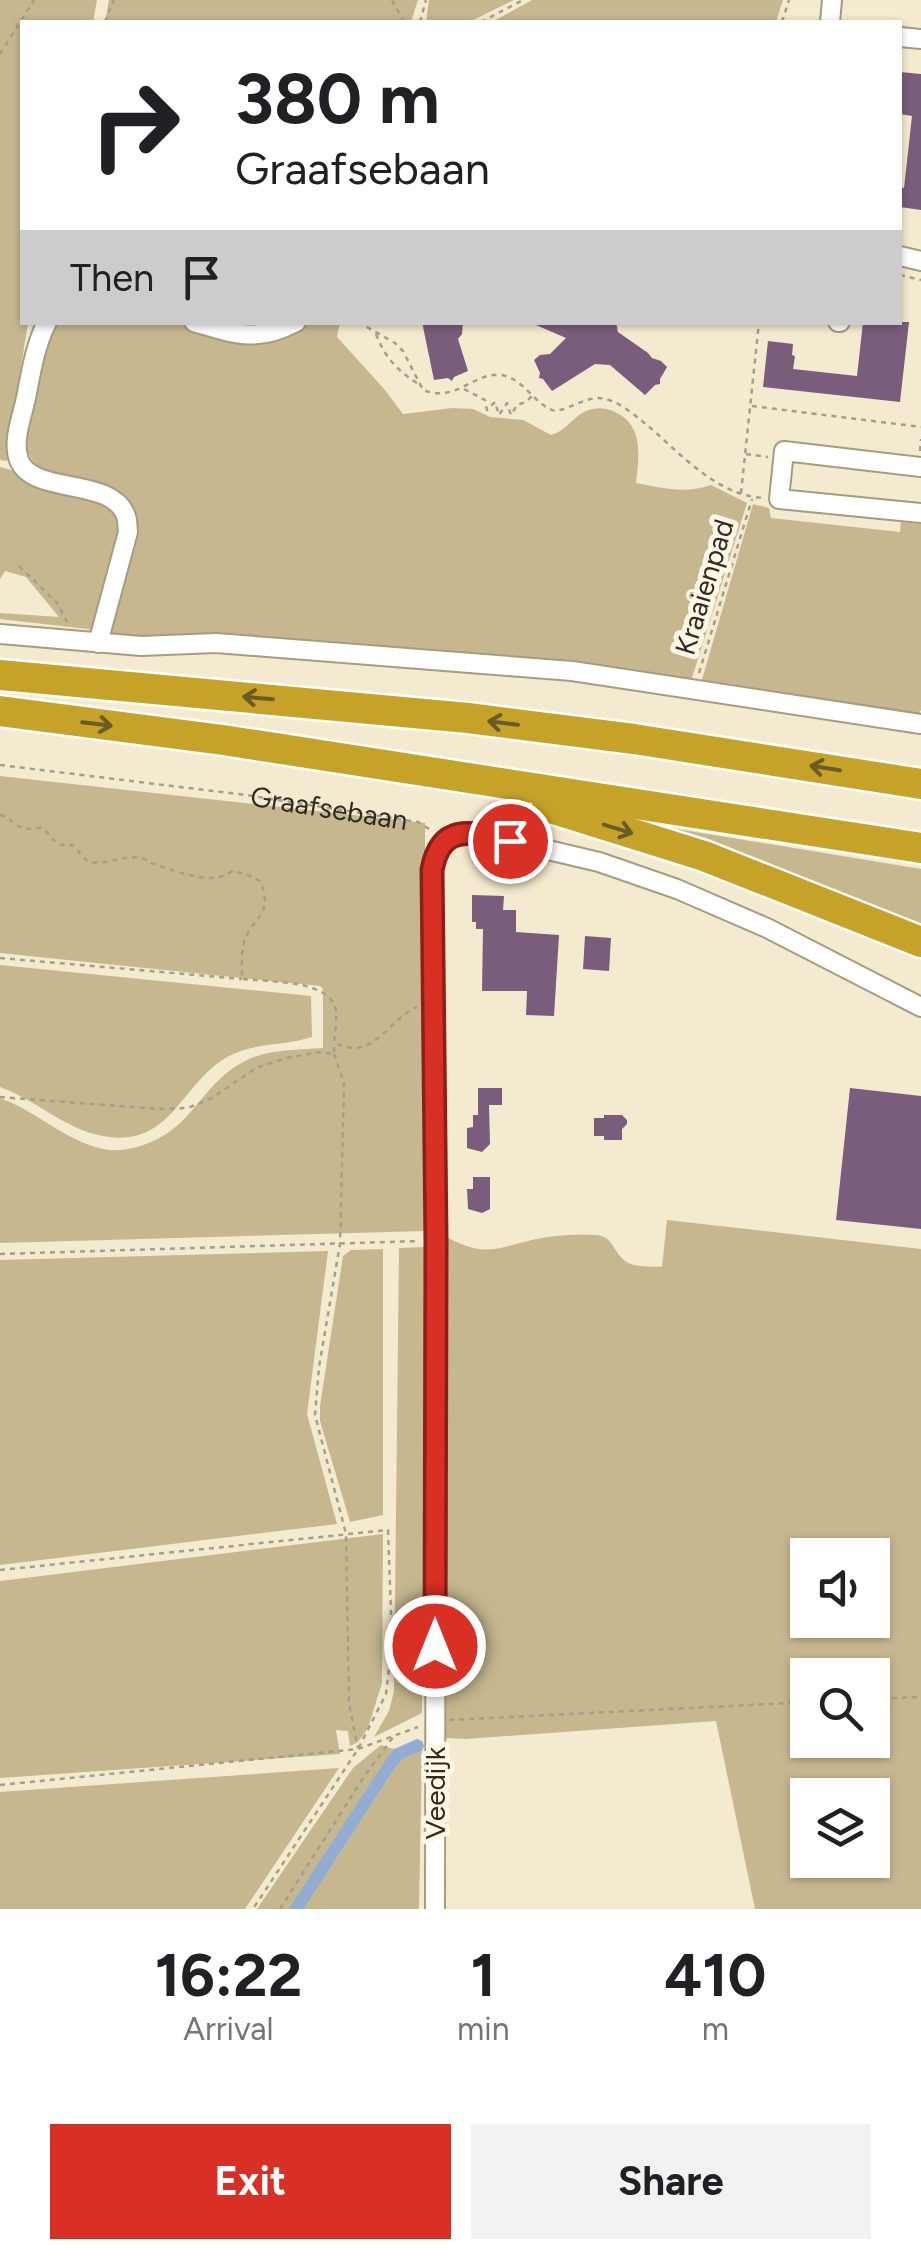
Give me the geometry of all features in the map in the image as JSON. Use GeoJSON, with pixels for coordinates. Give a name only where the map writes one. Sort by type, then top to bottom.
{"type":"FeatureCollection","features":[{"type":"Feature","properties":{"kind":"highway"},"geometry":{"type":"LineString","coordinates":[[0,675],[468,718],[921,784]]}},
{"type":"Feature","properties":{"kind":"highway","name":"Graafsebaan"},"geometry":{"type":"LineString","coordinates":[[0,711],[223,740],[921,848]]}},
{"type":"Feature","properties":{"kind":"highway"},"geometry":{"type":"LineString","coordinates":[[459,777],[704,856],[921,942]]}},
{"type":"Feature","properties":{"kind":"street"},"geometry":{"type":"LineString","coordinates":[[45,325],[38,338],[18,437],[18,459],[38,477],[105,495],[126,516],[128,532],[98,642]]}},
{"type":"Feature","properties":{"kind":"street"},"geometry":{"type":"LineString","coordinates":[[205,325],[240,335],[275,333],[290,325]]}},
{"type":"Feature","properties":{"kind":"street"},"geometry":{"type":"LineString","coordinates":[[921,467],[784,451],[779,499],[921,513]]}},
{"type":"Feature","properties":{"kind":"street"},"geometry":{"type":"LineString","coordinates":[[0,634],[141,646],[216,643],[572,671],[921,724]]}},
{"type":"Feature","properties":{"kind":"street","name":"Graafsebaan"},"geometry":{"type":"LineString","coordinates":[[446,840],[455,834],[480,834],[599,862],[646,878],[767,928],[921,1007]]}},
{"type":"Feature","properties":{"kind":"street","name":"Veedijk"},"geometry":{"type":"LineString","coordinates":[[435,1909],[432,870],[434,857],[446,840]]}},
{"type":"Feature","properties":{"kind":"path"},"geometry":{"type":"LineString","coordinates":[[485,20],[523,0]]}},
{"type":"Feature","properties":{"kind":"path"},"geometry":{"type":"LineString","coordinates":[[0,54],[20,22]]}},
{"type":"Feature","properties":{"kind":"path"},"geometry":{"type":"LineString","coordinates":[[363,325],[394,343],[424,390],[441,394],[498,374],[518,382],[554,411],[603,398],[635,415],[718,484],[752,498],[779,499]]}},
{"type":"Feature","properties":{"kind":"path"},"geometry":{"type":"LineString","coordinates":[[740,494],[760,325]]}},
{"type":"Feature","properties":{"kind":"path"},"geometry":{"type":"LineString","coordinates":[[376,333],[394,365],[420,384]]}},
{"type":"Feature","properties":{"kind":"path"},"geometry":{"type":"LineString","coordinates":[[462,389],[485,400],[487,410],[496,402],[499,415],[506,403],[511,415],[517,405],[532,396]]}},
{"type":"Feature","properties":{"kind":"path"},"geometry":{"type":"LineString","coordinates":[[750,405],[921,427]]}},
{"type":"Feature","properties":{"kind":"path"},"geometry":{"type":"LineString","coordinates":[[745,454],[783,459]]}},
{"type":"Feature","properties":{"kind":"path","name":"Kraaienpad"},"geometry":{"type":"LineString","coordinates":[[694,688],[752,498]]}},
{"type":"Feature","properties":{"kind":"path"},"geometry":{"type":"LineString","coordinates":[[19,566],[57,602],[77,641]]}},
{"type":"Feature","properties":{"kind":"path","name":"Graafsebaan"},"geometry":{"type":"LineString","coordinates":[[0,764],[246,795],[418,822],[446,840]]}},
{"type":"Feature","properties":{"kind":"path"},"geometry":{"type":"LineString","coordinates":[[0,816],[21,827],[42,828],[54,842],[73,845],[91,862],[145,858],[152,864],[210,879],[232,871],[260,881],[266,902],[264,912],[243,944],[242,980]]}},
{"type":"Feature","properties":{"kind":"path"},"geometry":{"type":"LineString","coordinates":[[0,958],[312,986],[326,994],[336,1007],[334,1054],[344,1083],[340,1244],[318,1367],[315,1415],[346,1534],[349,1704],[358,1749]]}},
{"type":"Feature","properties":{"kind":"path"},"geometry":{"type":"LineString","coordinates":[[334,1042],[354,1048],[366,1046],[382,1037],[401,1015],[434,1005]]}},
{"type":"Feature","properties":{"kind":"path"},"geometry":{"type":"LineString","coordinates":[[0,1097],[188,1108],[212,1098],[256,1068],[286,1058],[320,1052],[334,1054]]}},
{"type":"Feature","properties":{"kind":"path"},"geometry":{"type":"LineString","coordinates":[[0,1254],[436,1241]]}},
{"type":"Feature","properties":{"kind":"path"},"geometry":{"type":"LineString","coordinates":[[0,1570],[388,1530],[392,1641],[386,1694],[358,1749],[253,1909]]}},
{"type":"Feature","properties":{"kind":"path"},"geometry":{"type":"LineString","coordinates":[[890,1698],[921,1697]]}},
{"type":"Feature","properties":{"kind":"path"},"geometry":{"type":"LineString","coordinates":[[0,1784],[358,1749],[435,1720],[790,1703]]}},
{"type":"Feature","properties":{"kind":"path"},"geometry":{"type":"LineString","coordinates":[[280,1909],[362,1778],[395,1735]]}},
{"type":"Feature","properties":{"kind":"shaded area"},"geometry":{"type":"Polygon","coordinates":[[[0,0],[97,0],[93,20],[20,20],[20,325],[28,325],[10,458],[0,460],[0,0]]]}},
{"type":"Feature","properties":{"kind":"shaded area"},"geometry":{"type":"Polygon","coordinates":[[[109,0],[418,0],[412,20],[105,20],[109,0]]]}},
{"type":"Feature","properties":{"kind":"shaded area"},"geometry":{"type":"Polygon","coordinates":[[[429,0],[514,0],[473,20],[426,20],[429,0]]]}},
{"type":"Feature","properties":{"kind":"shaded area"},"geometry":{"type":"Polygon","coordinates":[[[532,0],[783,0],[777,20],[496,20],[532,0]]]}},
{"type":"Feature","properties":{"kind":"shaded area"},"geometry":{"type":"Polygon","coordinates":[[[44,325],[190,325],[246,340],[300,325],[340,325],[337,337],[403,414],[473,409],[490,417],[523,420],[551,435],[588,410],[603,408],[624,418],[635,433],[636,483],[683,490],[711,485],[747,503],[691,681],[359,644],[248,638],[117,640],[109,631],[138,531],[130,504],[123,498],[51,475],[34,462],[25,442],[44,325]]]}},
{"type":"Feature","properties":{"kind":"shaded area"},"geometry":{"type":"Polygon","coordinates":[[[0,467],[23,478],[103,501],[122,519],[96,630],[0,619],[0,613],[59,617],[26,577],[5,571],[0,579],[0,467]]]}},
{"type":"Feature","properties":{"kind":"shaded area"},"geometry":{"type":"Polygon","coordinates":[[[753,504],[769,508],[771,518],[900,532],[901,522],[921,524],[919,713],[701,683],[753,504]]]}},
{"type":"Feature","properties":{"kind":"shaded area"},"geometry":{"type":"Polygon","coordinates":[[[0,776],[425,823],[425,1231],[0,1243],[0,1098],[89,1145],[114,1150],[137,1147],[178,1125],[220,1078],[247,1060],[274,1052],[323,1048],[323,989],[0,953],[0,776]]]}},
{"type":"Feature","properties":{"kind":"shaded area"},"geometry":{"type":"Polygon","coordinates":[[[611,818],[921,869],[921,931],[611,818]]]}},
{"type":"Feature","properties":{"kind":"shaded area"},"geometry":{"type":"Polygon","coordinates":[[[0,965],[311,996],[312,1037],[250,1048],[229,1056],[212,1068],[159,1125],[143,1134],[123,1138],[98,1135],[0,1087],[0,965]]]}},
{"type":"Feature","properties":{"kind":"shaded area"},"geometry":{"type":"Polygon","coordinates":[[[667,1220],[921,1249],[921,1909],[755,1909],[716,1721],[445,1738],[448,1238],[472,1248],[490,1250],[547,1237],[596,1235],[609,1241],[628,1263],[662,1267],[667,1220]]]}},
{"type":"Feature","properties":{"kind":"shaded area"},"geometry":{"type":"Polygon","coordinates":[[[425,1247],[422,1713],[374,1737],[389,1711],[394,1691],[399,1248],[425,1247]]]}},
{"type":"Feature","properties":{"kind":"shaded area"},"geometry":{"type":"Polygon","coordinates":[[[383,1249],[383,1515],[350,1522],[320,1421],[320,1406],[343,1256],[351,1250],[383,1249]]]}},
{"type":"Feature","properties":{"kind":"shaded area"},"geometry":{"type":"Polygon","coordinates":[[[328,1251],[307,1414],[337,1524],[0,1565],[0,1260],[328,1251]]]}},
{"type":"Feature","properties":{"kind":"shaded area"},"geometry":{"type":"Polygon","coordinates":[[[383,1534],[382,1683],[368,1728],[358,1742],[350,1746],[348,1731],[336,1730],[340,1754],[0,1778],[0,1581],[383,1534]]]}},
{"type":"Feature","properties":{"kind":"shaded area"},"geometry":{"type":"Polygon","coordinates":[[[381,1745],[394,1749],[288,1909],[257,1909],[353,1768],[381,1745]]]}},
{"type":"Feature","properties":{"kind":"shaded area"},"geometry":{"type":"Polygon","coordinates":[[[422,1751],[419,1909],[304,1909],[395,1768],[403,1759],[422,1751]]]}},
{"type":"Feature","properties":{"kind":"shaded area"},"geometry":{"type":"Polygon","coordinates":[[[339,1768],[245,1909],[0,1909],[0,1792],[339,1768]]]}},
{"type":"Feature","properties":{"kind":"water"},"geometry":{"type":"Polygon","coordinates":[[[417,1739],[422,1741],[422,1751],[403,1759],[395,1768],[304,1909],[288,1909],[387,1758],[394,1749],[417,1739]]]}},
{"type":"Feature","properties":{"kind":"building"},"geometry":{"type":"Polygon","coordinates":[[[902,72],[921,74],[921,210],[902,207],[912,116],[902,114],[902,72]]]}},
{"type":"Feature","properties":{"kind":"building"},"geometry":{"type":"Polygon","coordinates":[[[909,322],[900,402],[763,387],[768,341],[793,344],[793,369],[857,376],[863,325],[909,322]]]}},
{"type":"Feature","properties":{"kind":"building"},"geometry":{"type":"Polygon","coordinates":[[[423,325],[463,325],[458,339],[468,371],[452,381],[434,380],[423,325]]]}},
{"type":"Feature","properties":{"kind":"building"},"geometry":{"type":"Polygon","coordinates":[[[536,325],[617,325],[618,332],[667,367],[660,384],[645,395],[610,365],[595,364],[552,391],[539,378],[534,360],[550,354],[566,338],[536,325]]]}},
{"type":"Feature","properties":{"kind":"building"},"geometry":{"type":"Polygon","coordinates":[[[472,895],[504,896],[503,910],[516,910],[516,932],[559,935],[554,1016],[526,1015],[527,991],[482,991],[483,929],[476,929],[476,922],[472,922],[472,895]]]}},
{"type":"Feature","properties":{"kind":"building"},"geometry":{"type":"Polygon","coordinates":[[[585,936],[611,938],[609,971],[583,969],[585,936]]]}},
{"type":"Feature","properties":{"kind":"building"},"geometry":{"type":"Polygon","coordinates":[[[478,1088],[502,1088],[502,1105],[489,1105],[490,1144],[482,1152],[467,1148],[467,1128],[473,1127],[473,1115],[478,1115],[478,1088]]]}},
{"type":"Feature","properties":{"kind":"building"},"geometry":{"type":"Polygon","coordinates":[[[850,1088],[921,1096],[921,1229],[836,1220],[850,1088]]]}},
{"type":"Feature","properties":{"kind":"building"},"geometry":{"type":"Polygon","coordinates":[[[622,1115],[627,1120],[622,1140],[594,1136],[594,1118],[622,1115]]]}},
{"type":"Feature","properties":{"kind":"building"},"geometry":{"type":"Polygon","coordinates":[[[473,1177],[490,1177],[490,1209],[482,1213],[468,1209],[467,1189],[473,1189],[473,1177]]]}},
{"type":"Feature","properties":{"kind":"route"},"geometry":{"type":"LineString","coordinates":[[435,1646],[432,870],[439,847],[455,834],[466,832],[510,841]]}}]}
